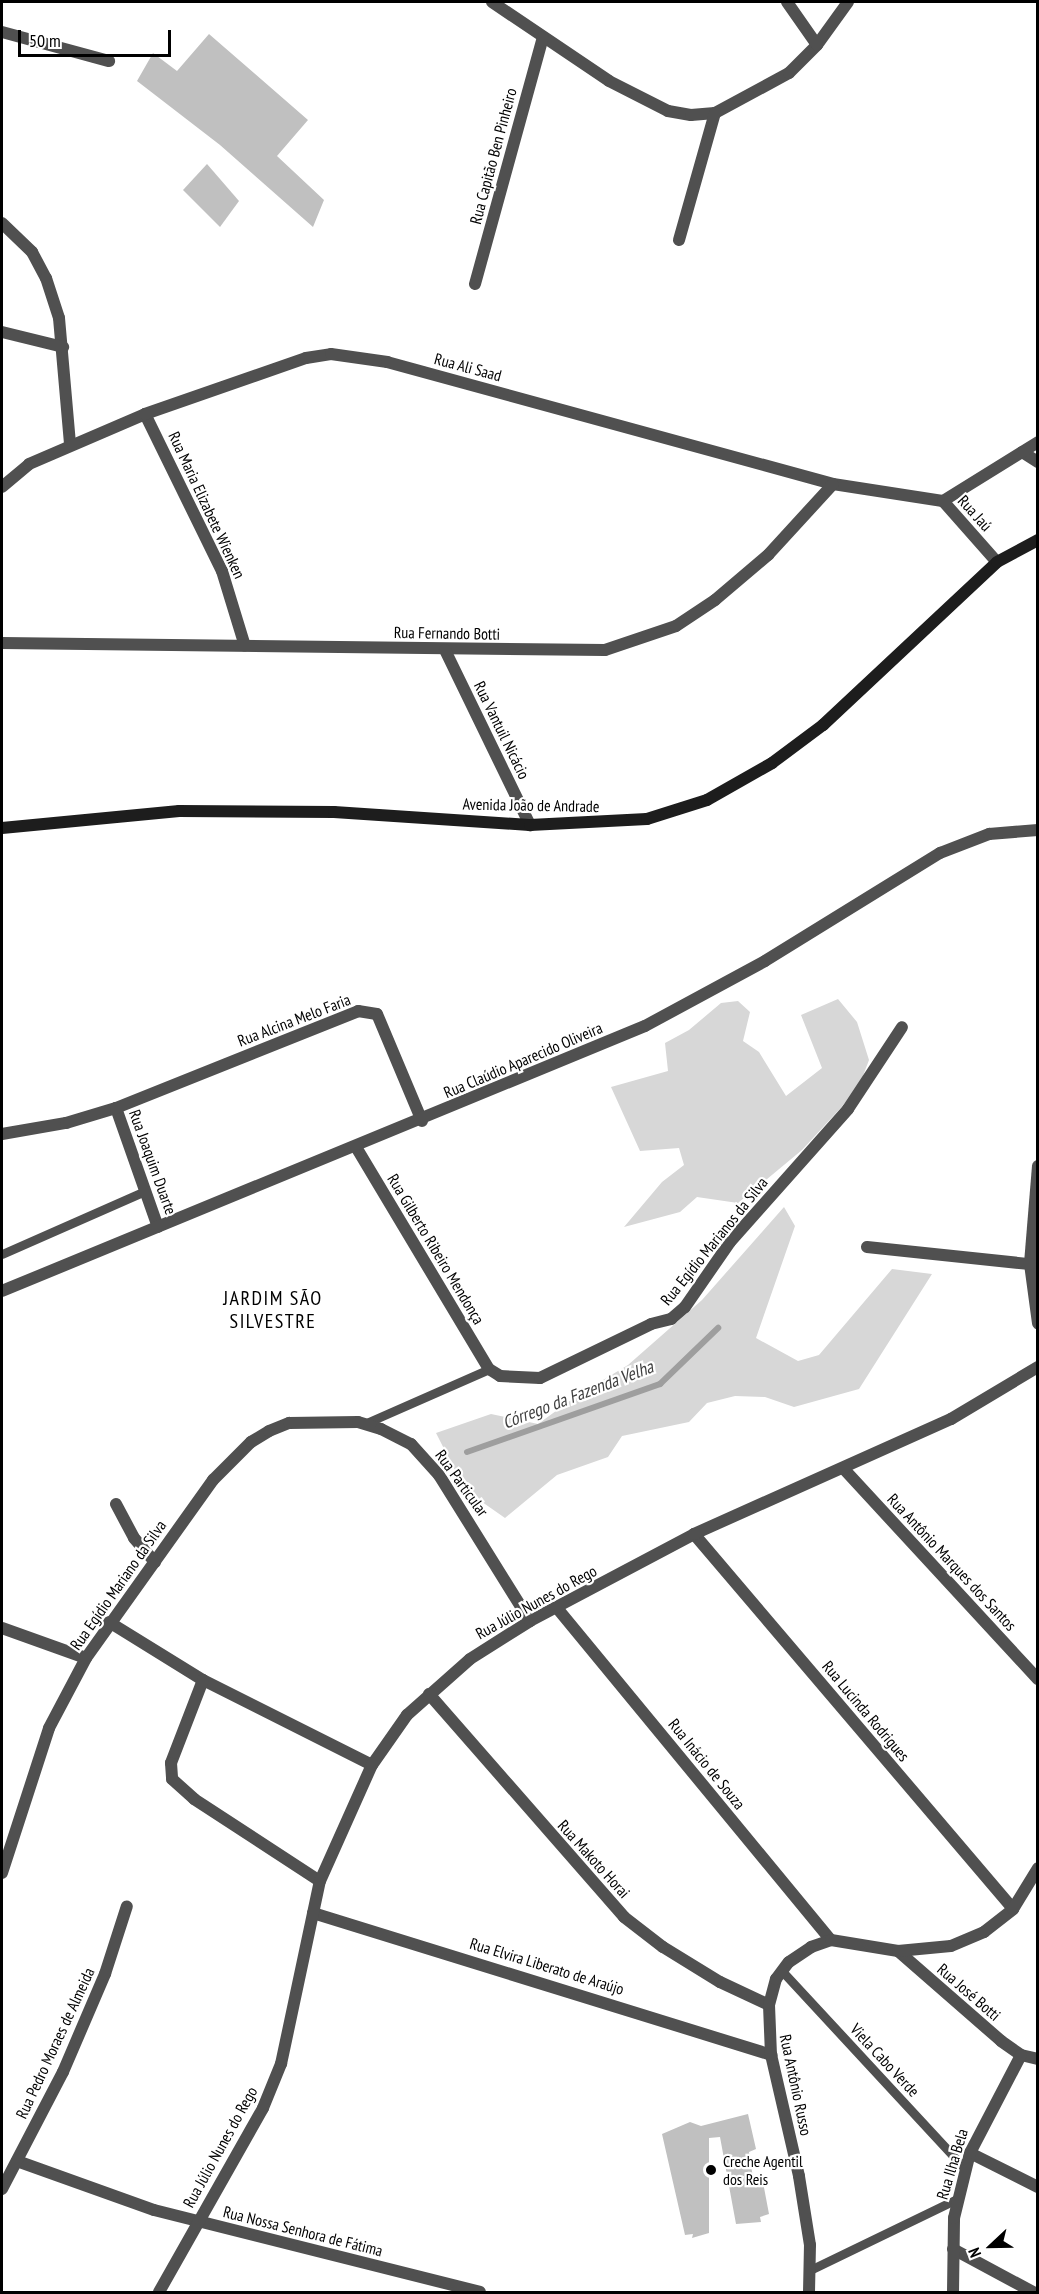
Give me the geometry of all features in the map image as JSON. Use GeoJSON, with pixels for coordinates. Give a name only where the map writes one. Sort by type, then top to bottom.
{"type":"FeatureCollection","features":[{"type":"Feature","properties":{"kind":"main road","name":"Avenida João de Andrade"},"geometry":{"type":"LineString","coordinates":[[2,828],[178,811],[276,810],[530,825],[647,819],[707,800],[772,763],[823,725],[997,562],[1038,540]]}},
{"type":"Feature","properties":{"kind":"street"},"geometry":{"type":"LineString","coordinates":[[492,2],[609,81],[668,111],[691,115],[715,112],[775,83],[817,45],[848,2]]}},
{"type":"Feature","properties":{"kind":"street"},"geometry":{"type":"LineString","coordinates":[[787,2],[817,45]]}},
{"type":"Feature","properties":{"kind":"street"},"geometry":{"type":"LineString","coordinates":[[2,32],[110,61]]}},
{"type":"Feature","properties":{"kind":"street","name":"Rua Capitão Ben Pinheiro"},"geometry":{"type":"LineString","coordinates":[[475,284],[543,37]]}},
{"type":"Feature","properties":{"kind":"street"},"geometry":{"type":"LineString","coordinates":[[679,240],[715,112]]}},
{"type":"Feature","properties":{"kind":"street"},"geometry":{"type":"LineString","coordinates":[[2,224],[20,238],[46,278],[63,348],[70,445]]}},
{"type":"Feature","properties":{"kind":"street"},"geometry":{"type":"LineString","coordinates":[[2,332],[63,348]]}},
{"type":"Feature","properties":{"kind":"street","name":"Rua Ali Saad"},"geometry":{"type":"LineString","coordinates":[[2,487],[29,464],[145,414],[306,358],[347,354],[832,484],[943,501]]}},
{"type":"Feature","properties":{"kind":"street","name":"Rua Maria Elizabete Wienken"},"geometry":{"type":"LineString","coordinates":[[145,414],[222,571],[245,646]]}},
{"type":"Feature","properties":{"kind":"street","name":"Rua Jaú"},"geometry":{"type":"LineString","coordinates":[[997,562],[943,501],[1038,442]]}},
{"type":"Feature","properties":{"kind":"street"},"geometry":{"type":"LineString","coordinates":[[1022,452],[1038,462]]}},
{"type":"Feature","properties":{"kind":"street","name":"Rua Fernando Botti"},"geometry":{"type":"LineString","coordinates":[[2,643],[445,650],[605,650],[649,638],[715,600],[768,555],[832,484]]}},
{"type":"Feature","properties":{"kind":"street","name":"Rua Vantuil Nicácio"},"geometry":{"type":"LineString","coordinates":[[445,650],[530,825]]}},
{"type":"Feature","properties":{"kind":"street","name":"Rua Claúdio Aparecido Oliveira"},"geometry":{"type":"LineString","coordinates":[[2,1291],[422,1121],[645,1026],[696,1000],[949,849],[989,834],[1038,830]]}},
{"type":"Feature","properties":{"kind":"street","name":"Rua Alcina Melo Faria"},"geometry":{"type":"LineString","coordinates":[[2,1134],[66,1123],[116,1108],[340,1017],[369,1011],[377,1014],[422,1121]]}},
{"type":"Feature","properties":{"kind":"street","name":"Rua Egídio Marianos da Silva"},"geometry":{"type":"LineString","coordinates":[[489,1369],[500,1376],[540,1378],[651,1324],[671,1319],[685,1307],[730,1242],[848,1109],[902,1027]]}},
{"type":"Feature","properties":{"kind":"street","name":"Rua Joaquim Duarte"},"geometry":{"type":"LineString","coordinates":[[116,1108],[158,1227]]}},
{"type":"Feature","properties":{"kind":"street","name":"Rua Gilberto Ribeiro Mendonça"},"geometry":{"type":"LineString","coordinates":[[356,1147],[489,1369]]}},
{"type":"Feature","properties":{"kind":"street"},"geometry":{"type":"LineString","coordinates":[[1038,1166],[1030,1263],[1038,1323]]}},
{"type":"Feature","properties":{"kind":"street"},"geometry":{"type":"LineString","coordinates":[[867,1247],[1030,1263]]}},
{"type":"Feature","properties":{"kind":"street","name":"Rua Júlio Nunes do Rego"},"geometry":{"type":"LineString","coordinates":[[159,2292],[263,2108],[281,2064],[320,1881],[384,1743],[429,1694],[470,1659],[530,1621],[694,1534],[951,1419],[1038,1367]]}},
{"type":"Feature","properties":{"kind":"street","name":"Rua Particular"},"geometry":{"type":"LineString","coordinates":[[326,1420],[364,1424],[411,1444],[439,1475],[530,1621]]}},
{"type":"Feature","properties":{"kind":"street","name":"Rua Egídio Mariano da Silva"},"geometry":{"type":"LineString","coordinates":[[2,1873],[49,1728],[109,1622],[213,1480],[251,1442],[289,1423],[326,1420]]}},
{"type":"Feature","properties":{"kind":"street","name":"Rua Antônio Marques dos Santos"},"geometry":{"type":"LineString","coordinates":[[843,1468],[1038,1679]]}},
{"type":"Feature","properties":{"kind":"street"},"geometry":{"type":"LineString","coordinates":[[116,1504],[134,1538],[155,1562]]}},
{"type":"Feature","properties":{"kind":"street","name":"Rua Lucinda Rodrigues"},"geometry":{"type":"LineString","coordinates":[[694,1534],[1013,1909]]}},
{"type":"Feature","properties":{"kind":"street","name":"Rua Inácio de Souza"},"geometry":{"type":"LineString","coordinates":[[557,1608],[831,1940]]}},
{"type":"Feature","properties":{"kind":"street"},"geometry":{"type":"LineString","coordinates":[[109,1622],[203,1680],[372,1766]]}},
{"type":"Feature","properties":{"kind":"street"},"geometry":{"type":"LineString","coordinates":[[2,1628],[87,1658]]}},
{"type":"Feature","properties":{"kind":"street"},"geometry":{"type":"LineString","coordinates":[[203,1680],[171,1763],[172,1779],[194,1799],[320,1881]]}},
{"type":"Feature","properties":{"kind":"street","name":"Rua Makoto Horai"},"geometry":{"type":"LineString","coordinates":[[429,1694],[624,1917],[701,1970],[769,2005]]}},
{"type":"Feature","properties":{"kind":"street"},"geometry":{"type":"LineString","coordinates":[[831,1940],[898,1952],[951,1946],[984,1932],[1013,1909],[1038,1868]]}},
{"type":"Feature","properties":{"kind":"street","name":"Rua Pedro Moraes de Almeida"},"geometry":{"type":"LineString","coordinates":[[2,2187],[63,2072],[101,1985],[127,1906]]}},
{"type":"Feature","properties":{"kind":"street","name":"Rua Elvira Liberato de Araújo"},"geometry":{"type":"LineString","coordinates":[[314,1913],[771,2055]]}},
{"type":"Feature","properties":{"kind":"street","name":"Rua Antônio Russo"},"geometry":{"type":"LineString","coordinates":[[809,2292],[810,2270],[799,2176],[771,2055],[769,2005],[776,1979],[782,1971],[811,1947],[831,1940]]}},
{"type":"Feature","properties":{"kind":"street","name":"Rua José Botti"},"geometry":{"type":"LineString","coordinates":[[898,1952],[970,2017],[1021,2055]]}},
{"type":"Feature","properties":{"kind":"street"},"geometry":{"type":"LineString","coordinates":[[1021,2055],[1038,2059]]}},
{"type":"Feature","properties":{"kind":"street","name":"Rua Ilha Bela"},"geometry":{"type":"LineString","coordinates":[[953,2292],[953,2249],[957,2199],[970,2153],[987,2115],[1021,2055]]}},
{"type":"Feature","properties":{"kind":"street"},"geometry":{"type":"LineString","coordinates":[[970,2153],[1038,2187]]}},
{"type":"Feature","properties":{"kind":"street","name":"Rua Nossa Senhora de Fátima"},"geometry":{"type":"LineString","coordinates":[[17,2161],[105,2194],[198,2221],[480,2292]]}},
{"type":"Feature","properties":{"kind":"street"},"geometry":{"type":"LineString","coordinates":[[953,2249],[1033,2292]]}},
{"type":"Feature","properties":{"kind":"lane"},"geometry":{"type":"LineString","coordinates":[[2,1254],[145,1191]]}},
{"type":"Feature","properties":{"kind":"lane"},"geometry":{"type":"LineString","coordinates":[[364,1424],[489,1369]]}},
{"type":"Feature","properties":{"kind":"lane","name":"Viela Cabo Verde"},"geometry":{"type":"LineString","coordinates":[[782,1971],[966,2170]]}},
{"type":"Feature","properties":{"kind":"lane"},"geometry":{"type":"LineString","coordinates":[[810,2270],[957,2199]]}},
{"type":"Feature","properties":{"kind":"shaded area"},"geometry":{"type":"Polygon","coordinates":[[[838,999],[857,1022],[869,1060],[858,1089],[802,1150],[738,1203],[697,1197],[680,1212],[624,1227],[662,1182],[684,1165],[679,1148],[640,1151],[611,1087],[668,1071],[665,1043],[689,1030],[721,1003],[738,1001],[750,1012],[743,1041],[759,1052],[786,1096],[822,1068],[801,1015],[838,999]]]}},
{"type":"Feature","properties":{"kind":"shaded area"},"geometry":{"type":"Polygon","coordinates":[[[784,1207],[795,1226],[756,1338],[798,1361],[819,1355],[892,1269],[932,1274],[859,1389],[794,1407],[765,1397],[735,1396],[707,1403],[689,1422],[622,1436],[608,1457],[557,1475],[505,1518],[465,1490],[436,1433],[491,1414],[538,1424],[578,1395],[628,1365],[702,1300],[784,1207]]]}},
{"type":"Feature","properties":{"kind":"building"},"geometry":{"type":"Polygon","coordinates":[[[209,34],[308,120],[277,156],[324,200],[313,227],[220,145],[137,81],[153,53],[177,71],[209,34]]]}},
{"type":"Feature","properties":{"kind":"building"},"geometry":{"type":"Polygon","coordinates":[[[207,164],[239,201],[220,227],[183,190],[207,164]]]}},
{"type":"Feature","properties":{"kind":"building","name":"Creche Agentil dos Reis"},"geometry":{"type":"Polygon","coordinates":[[[748,2114],[756,2149],[749,2152],[753,2178],[762,2177],[769,2214],[760,2217],[761,2222],[736,2224],[720,2137],[709,2138],[709,2233],[692,2238],[693,2234],[685,2235],[662,2134],[690,2122],[701,2126],[748,2114]]]}},
{"type":"Feature","properties":{"kind":"waterway","name":"Córrego da Fazenda Velha"},"geometry":{"type":"LineString","coordinates":[[467,1452],[660,1384],[718,1328]]}},
{"type":"Feature","properties":{"kind":"place","name":"Creche Agentil dos Reis"},"geometry":{"type":"Point","coordinates":[711,2170]}},
{"type":"Feature","properties":{"kind":"district","name":"JARDIM SÃO SILVESTRE"},"geometry":{"type":"Point","coordinates":[273,1310]}}]}
